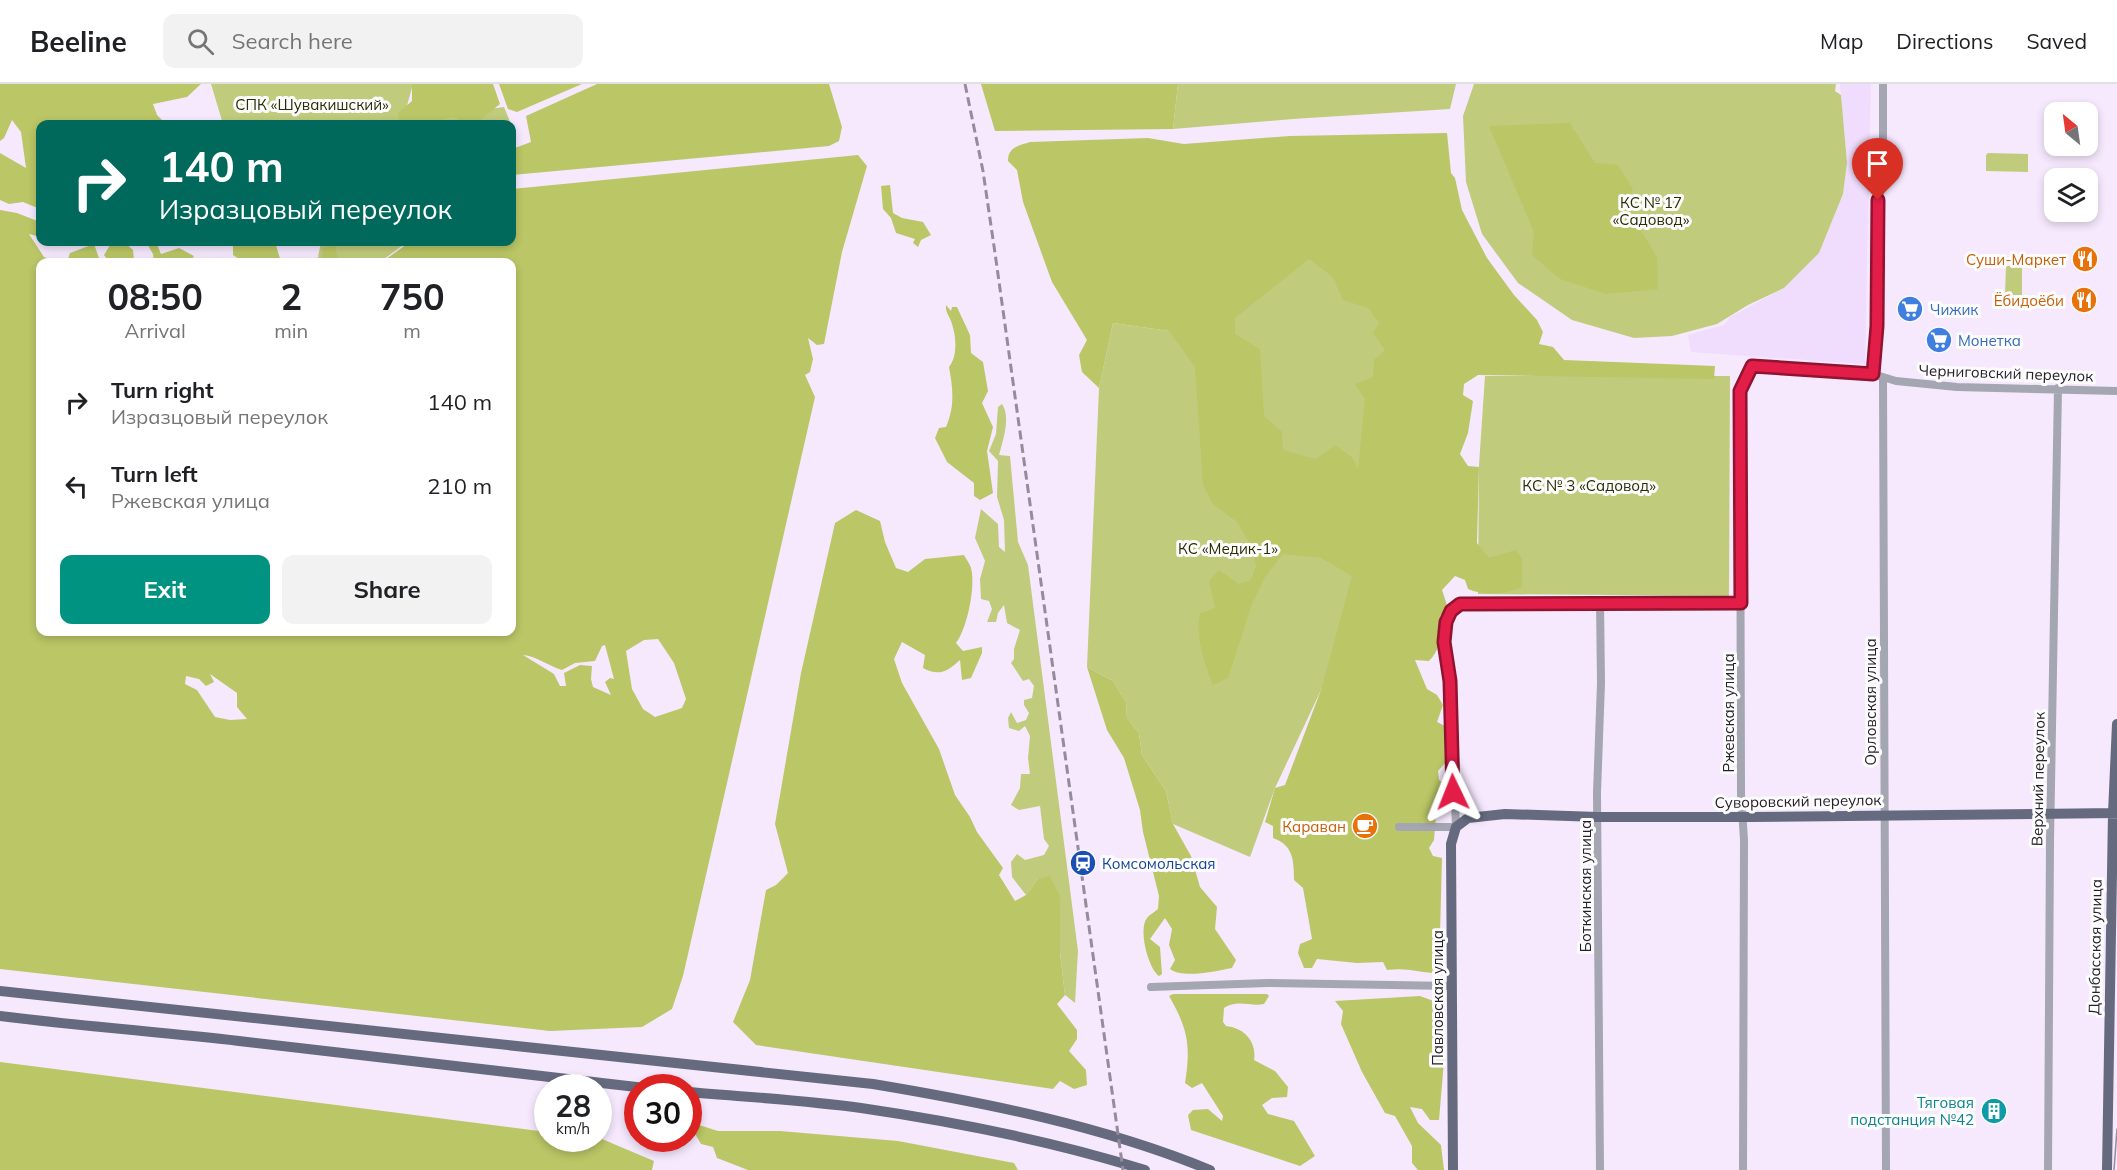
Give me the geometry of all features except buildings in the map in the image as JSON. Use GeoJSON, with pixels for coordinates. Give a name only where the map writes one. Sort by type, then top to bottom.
{"type":"FeatureCollection","features":[{"type":"Feature","properties":{"kind":"main road","name":"Донбасская улица"},"geometry":{"type":"LineString","coordinates":[[2107,1170],[2117,724]]}},
{"type":"Feature","properties":{"kind":"main road","name":"Суворовский переулок"},"geometry":{"type":"LineString","coordinates":[[1456,827],[1468,818],[1505,814],[1598,817],[1743,817],[2115,813]]}},
{"type":"Feature","properties":{"kind":"main road","name":"Павловская улица"},"geometry":{"type":"LineString","coordinates":[[1453,1170],[1451,844],[1456,827]]}},
{"type":"Feature","properties":{"kind":"main road"},"geometry":{"type":"LineString","coordinates":[[0,991],[873,1084],[975,1101],[1071,1124],[1176,1156],[1210,1170]]}},
{"type":"Feature","properties":{"kind":"main road"},"geometry":{"type":"LineString","coordinates":[[0,1016],[624,1086]]}},
{"type":"Feature","properties":{"kind":"main road"},"geometry":{"type":"LineString","coordinates":[[702,1093],[860,1108],[995,1130],[1065,1146],[1145,1170]]}},
{"type":"Feature","properties":{"kind":"main road"},"geometry":{"type":"LineString","coordinates":[[2108,1111],[2117,1124]]}},
{"type":"Feature","properties":{"kind":"main road"},"geometry":{"type":"LineString","coordinates":[[2107,1152],[2117,1143]]}},
{"type":"Feature","properties":{"kind":"street"},"geometry":{"type":"LineString","coordinates":[[1873,374],[1877,326],[1878,200],[1883,182],[1882,84]]}},
{"type":"Feature","properties":{"kind":"street","name":"Черниговский переулок"},"geometry":{"type":"LineString","coordinates":[[1752,366],[1873,374],[1883,378],[1957,387],[2117,391]]}},
{"type":"Feature","properties":{"kind":"street","name":"Ржевская улица"},"geometry":{"type":"LineString","coordinates":[[1743,1170],[1740,391],[1752,366]]}},
{"type":"Feature","properties":{"kind":"street","name":"Орловская улица"},"geometry":{"type":"LineString","coordinates":[[1883,378],[1886,1170]]}},
{"type":"Feature","properties":{"kind":"street","name":"Верхний переулок"},"geometry":{"type":"LineString","coordinates":[[2048,1170],[2058,388]]}},
{"type":"Feature","properties":{"kind":"street","name":"Павловская улица"},"geometry":{"type":"LineString","coordinates":[[1456,827],[1450,681],[1444,642],[1446,622],[1451,611],[1460,604],[1469,602],[1600,602]]}},
{"type":"Feature","properties":{"kind":"street"},"geometry":{"type":"LineString","coordinates":[[1600,602],[1741,603]]}},
{"type":"Feature","properties":{"kind":"street","name":"Боткинская улица"},"geometry":{"type":"LineString","coordinates":[[1599,1170],[1597,793],[1601,683],[1600,602]]}},
{"type":"Feature","properties":{"kind":"street"},"geometry":{"type":"LineString","coordinates":[[1399,826],[1456,827]]}},
{"type":"Feature","properties":{"kind":"street"},"geometry":{"type":"LineString","coordinates":[[1151,987],[1268,984],[1452,986]]}},
{"type":"Feature","properties":{"kind":"shaded area"},"geometry":{"type":"Polygon","coordinates":[[[1840,84],[1871,84],[1865,364],[1691,352],[1688,335],[1724,325],[1730,317],[1784,288],[1819,253],[1843,194],[1847,163],[1840,84]]]}},
{"type":"Feature","properties":{"kind":"green space"},"geometry":{"type":"Polygon","coordinates":[[[0,84],[201,84],[187,97],[153,104],[157,115],[162,120],[36,120],[36,207],[23,202],[9,204],[0,200],[0,153],[26,168],[21,132],[12,120],[4,138],[0,141],[0,84]]]}},
{"type":"Feature","properties":{"kind":"green space","name":"СПК «Шувакишский»"},"geometry":{"type":"Polygon","coordinates":[[[211,84],[413,84],[403,120],[222,120],[211,84]]]}},
{"type":"Feature","properties":{"kind":"green space"},"geometry":{"type":"Polygon","coordinates":[[[412,84],[493,84],[500,104],[480,120],[458,120],[452,117],[442,120],[399,120],[398,113],[412,101],[412,84]]]}},
{"type":"Feature","properties":{"kind":"green space"},"geometry":{"type":"Polygon","coordinates":[[[499,84],[582,84],[517,112],[508,109],[499,84]]]}},
{"type":"Feature","properties":{"kind":"green space"},"geometry":{"type":"Polygon","coordinates":[[[597,84],[829,84],[842,127],[839,141],[829,146],[516,175],[516,148],[531,142],[526,116],[597,84]]]}},
{"type":"Feature","properties":{"kind":"green space"},"geometry":{"type":"Polygon","coordinates":[[[981,84],[1178,84],[1173,129],[995,131],[981,84]]]}},
{"type":"Feature","properties":{"kind":"green space"},"geometry":{"type":"Polygon","coordinates":[[[1178,84],[1456,84],[1450,109],[1173,129],[1178,84]]]}},
{"type":"Feature","properties":{"kind":"green space","name":"КС № 17 «Садовод»"},"geometry":{"type":"Polygon","coordinates":[[[1474,84],[1836,84],[1835,91],[1841,95],[1847,163],[1843,194],[1819,253],[1784,288],[1748,305],[1717,324],[1672,336],[1634,338],[1572,320],[1518,283],[1482,234],[1466,182],[1463,116],[1474,84]]]}},
{"type":"Feature","properties":{"kind":"green space","name":"СПК «Шувакишский»"},"geometry":{"type":"Polygon","coordinates":[[[504,107],[509,120],[423,120],[427,117],[504,107]]]}},
{"type":"Feature","properties":{"kind":"green space"},"geometry":{"type":"Polygon","coordinates":[[[1570,123],[1595,163],[1618,165],[1633,189],[1625,204],[1657,257],[1658,289],[1606,294],[1560,279],[1532,255],[1534,232],[1489,126],[1570,123]]]}},
{"type":"Feature","properties":{"kind":"green space"},"geometry":{"type":"Polygon","coordinates":[[[1447,133],[1451,173],[1455,178],[1462,210],[1487,258],[1514,295],[1537,320],[1543,332],[1539,344],[1553,347],[1564,360],[1715,366],[1714,379],[1478,375],[1464,384],[1463,395],[1473,401],[1468,433],[1460,454],[1468,466],[1479,467],[1477,543],[1489,558],[1516,550],[1522,559],[1522,587],[1502,593],[1481,593],[1468,589],[1465,580],[1455,576],[1442,590],[1448,608],[1440,616],[1440,640],[1437,650],[1429,661],[1415,660],[1427,689],[1437,695],[1443,705],[1437,722],[1445,726],[1447,761],[1438,771],[1439,780],[1447,786],[1450,794],[1447,799],[1437,803],[1434,840],[1429,848],[1433,856],[1442,858],[1439,973],[1401,969],[1387,970],[1383,962],[1357,963],[1317,959],[1312,968],[1304,968],[1298,953],[1300,944],[1312,939],[1303,888],[1294,880],[1291,854],[1285,845],[1273,838],[1273,826],[1265,822],[1275,788],[1285,785],[1321,690],[1352,576],[1321,558],[1283,554],[1265,577],[1252,604],[1228,678],[1213,685],[1204,659],[1199,631],[1200,613],[1215,608],[1209,581],[1219,570],[1239,584],[1251,580],[1256,566],[1252,547],[1237,522],[1213,504],[1203,485],[1195,367],[1169,331],[1113,323],[1099,388],[1082,372],[1079,355],[1087,340],[1052,282],[1023,202],[1017,170],[1008,161],[1012,150],[1030,142],[1148,138],[1184,144],[1290,136],[1447,133]],[[1309,259],[1235,318],[1235,334],[1260,349],[1264,416],[1282,432],[1283,450],[1316,459],[1335,445],[1353,458],[1358,470],[1365,399],[1355,384],[1373,377],[1374,360],[1385,350],[1373,333],[1379,323],[1368,308],[1343,300],[1333,277],[1309,259]]]}},
{"type":"Feature","properties":{"kind":"green space"},"geometry":{"type":"Polygon","coordinates":[[[1988,153],[2028,154],[2028,172],[1986,171],[1988,153]]]}},
{"type":"Feature","properties":{"kind":"green space"},"geometry":{"type":"Polygon","coordinates":[[[858,155],[867,166],[842,252],[824,344],[817,345],[808,338],[813,359],[810,372],[805,375],[815,397],[683,976],[672,1009],[642,1027],[550,1031],[0,969],[0,210],[17,213],[36,220],[36,236],[29,234],[44,257],[47,258],[36,258],[36,636],[516,636],[516,258],[388,258],[404,246],[516,246],[516,189],[858,155]],[[658,639],[644,640],[626,651],[632,689],[643,709],[655,717],[682,708],[686,699],[674,663],[658,639]],[[605,645],[602,646],[595,661],[575,663],[562,670],[523,655],[554,674],[560,686],[566,686],[564,673],[580,665],[592,666],[593,687],[611,695],[605,682],[610,678],[614,679],[605,645]],[[210,674],[214,682],[206,686],[199,679],[186,676],[185,684],[197,690],[215,717],[230,720],[247,719],[237,707],[237,693],[210,674]]]}},
{"type":"Feature","properties":{"kind":"green space"},"geometry":{"type":"Polygon","coordinates":[[[890,185],[893,213],[902,218],[923,222],[931,235],[921,240],[918,247],[913,243],[915,239],[896,233],[891,218],[883,209],[881,186],[890,185]]]}},
{"type":"Feature","properties":{"kind":"green space"},"geometry":{"type":"Polygon","coordinates":[[[95,246],[99,258],[68,258],[70,253],[95,246]]]}},
{"type":"Feature","properties":{"kind":"green space"},"geometry":{"type":"Polygon","coordinates":[[[109,246],[128,246],[133,250],[134,258],[106,258],[104,255],[109,246]]]}},
{"type":"Feature","properties":{"kind":"green space"},"geometry":{"type":"Polygon","coordinates":[[[148,246],[158,246],[161,254],[179,248],[194,256],[193,258],[154,258],[148,246]]]}},
{"type":"Feature","properties":{"kind":"green space"},"geometry":{"type":"Polygon","coordinates":[[[233,246],[276,246],[280,258],[238,258],[233,255],[233,246]]]}},
{"type":"Feature","properties":{"kind":"green space"},"geometry":{"type":"Polygon","coordinates":[[[320,246],[402,246],[385,258],[318,258],[320,246]]]}},
{"type":"Feature","properties":{"kind":"green space"},"geometry":{"type":"Polygon","coordinates":[[[335,246],[337,258],[322,258],[323,248],[335,246]]]}},
{"type":"Feature","properties":{"kind":"green space","name":"КС «Медик-1»"},"geometry":{"type":"Polygon","coordinates":[[[1308,247],[1396,323],[1365,567],[1321,690],[1275,788],[1250,857],[1173,824],[1166,791],[1142,755],[1139,733],[1127,718],[1126,702],[1113,681],[1087,667],[1099,388],[1113,323],[1169,331],[1308,247]]]}},
{"type":"Feature","properties":{"kind":"green space"},"geometry":{"type":"Polygon","coordinates":[[[2006,266],[2022,266],[2022,295],[2005,295],[2006,266]]]}},
{"type":"Feature","properties":{"kind":"green space"},"geometry":{"type":"Polygon","coordinates":[[[946,305],[951,311],[952,307],[957,307],[970,335],[971,353],[983,362],[988,391],[982,403],[993,427],[987,451],[993,493],[980,500],[974,496],[974,483],[947,462],[935,438],[939,428],[946,427],[952,405],[949,367],[954,357],[955,340],[946,305]]]}},
{"type":"Feature","properties":{"kind":"green space","name":"КС № 3 «Садовод»"},"geometry":{"type":"Polygon","coordinates":[[[1485,376],[1730,376],[1729,596],[1478,594],[1479,465],[1485,376]]]}},
{"type":"Feature","properties":{"kind":"green space"},"geometry":{"type":"Polygon","coordinates":[[[1002,404],[1005,409],[1006,422],[999,455],[1010,456],[1018,542],[1028,565],[1078,951],[1075,1003],[1065,995],[1060,953],[1060,897],[1038,879],[1026,895],[1012,877],[1011,862],[1017,854],[1025,860],[1044,855],[1049,846],[1044,839],[1040,806],[1019,810],[1011,805],[1020,788],[1021,774],[1030,774],[1028,758],[1030,736],[1025,726],[1019,731],[1009,728],[1008,718],[1011,712],[1017,723],[1026,720],[1029,713],[1024,700],[1032,698],[1034,686],[1029,679],[1023,681],[1011,663],[1014,659],[1014,649],[1020,630],[1007,623],[1004,605],[998,613],[996,622],[987,622],[992,609],[989,601],[981,599],[980,579],[985,561],[975,538],[981,509],[998,524],[999,547],[1005,552],[1004,520],[997,497],[998,461],[989,451],[996,434],[998,407],[1002,404]]]}},
{"type":"Feature","properties":{"kind":"green space"},"geometry":{"type":"Polygon","coordinates":[[[856,510],[880,521],[885,542],[896,568],[908,572],[925,559],[964,555],[970,566],[972,585],[970,607],[964,628],[956,643],[963,651],[982,647],[982,653],[971,678],[962,680],[960,660],[943,672],[923,668],[925,655],[902,642],[894,659],[902,683],[939,749],[955,795],[977,832],[1003,868],[999,875],[1015,901],[1026,895],[1038,879],[1050,876],[1060,897],[1060,953],[1065,995],[1057,1004],[1077,1030],[1077,1039],[1069,1051],[1086,1070],[1087,1085],[1074,1089],[1060,1081],[1053,1089],[756,1045],[733,1022],[750,980],[766,890],[776,885],[788,873],[775,824],[801,673],[835,523],[856,510]]]}},
{"type":"Feature","properties":{"kind":"green space"},"geometry":{"type":"Polygon","coordinates":[[[1087,667],[1113,681],[1126,702],[1127,718],[1139,733],[1142,755],[1166,791],[1173,824],[1191,856],[1200,887],[1217,907],[1215,929],[1236,960],[1232,968],[1191,974],[1170,969],[1175,960],[1169,945],[1172,929],[1165,918],[1150,939],[1160,947],[1162,974],[1159,976],[1151,965],[1144,939],[1144,923],[1158,909],[1159,896],[1143,832],[1140,810],[1124,758],[1107,730],[1087,667]]]}},
{"type":"Feature","properties":{"kind":"green space"},"geometry":{"type":"Polygon","coordinates":[[[1173,994],[1267,994],[1269,996],[1264,1004],[1229,1005],[1224,1008],[1223,1022],[1226,1026],[1238,1029],[1248,1037],[1253,1047],[1254,1060],[1275,1071],[1288,1087],[1287,1097],[1272,1098],[1262,1105],[1268,1114],[1294,1121],[1315,1156],[1300,1166],[1191,1130],[1188,1115],[1193,1110],[1208,1109],[1222,1121],[1223,1116],[1202,1083],[1192,1088],[1185,1083],[1188,1048],[1184,1028],[1169,996],[1173,994]]]}},
{"type":"Feature","properties":{"kind":"green space"},"geometry":{"type":"Polygon","coordinates":[[[1420,996],[1439,1003],[1435,1025],[1446,1038],[1439,1120],[1430,1120],[1422,1109],[1410,1107],[1418,1123],[1441,1145],[1444,1170],[1418,1170],[1412,1163],[1412,1146],[1395,1116],[1385,1113],[1362,1072],[1341,1024],[1343,1011],[1335,1001],[1420,996]]]}},
{"type":"Feature","properties":{"kind":"green space"},"geometry":{"type":"Polygon","coordinates":[[[0,1062],[534,1130],[534,1152],[612,1152],[612,1143],[624,1148],[624,1152],[633,1152],[654,1161],[652,1170],[0,1170],[0,1062]]]}},
{"type":"Feature","properties":{"kind":"green space"},"geometry":{"type":"Polygon","coordinates":[[[702,1126],[718,1131],[780,1131],[898,1141],[1014,1163],[1018,1170],[748,1170],[717,1158],[713,1147],[702,1144],[702,1126]]]}},
{"type":"Feature","properties":{"kind":"tram line"},"geometry":{"type":"LineString","coordinates":[[2114,1170],[2117,1129]]}},
{"type":"Feature","properties":{"kind":"railway"},"geometry":{"type":"LineString","coordinates":[[965,84],[983,171],[995,253],[1123,1170]]}},
{"type":"Feature","properties":{"kind":"place","name":"Суши-Маркет"},"geometry":{"type":"Point","coordinates":[2085,259]}},
{"type":"Feature","properties":{"kind":"place","name":"Ёбидоёби"},"geometry":{"type":"Point","coordinates":[2084,300]}},
{"type":"Feature","properties":{"kind":"place","name":"Чижик"},"geometry":{"type":"Point","coordinates":[1910,309]}},
{"type":"Feature","properties":{"kind":"place","name":"Монетка"},"geometry":{"type":"Point","coordinates":[1939,340]}},
{"type":"Feature","properties":{"kind":"place","name":"Караван"},"geometry":{"type":"Point","coordinates":[1365,826]}},
{"type":"Feature","properties":{"kind":"place","name":"Комсомольская"},"geometry":{"type":"Point","coordinates":[1083,863]}},
{"type":"Feature","properties":{"kind":"place","name":"Тяговая подстанция №42"},"geometry":{"type":"Point","coordinates":[1994,1111]}},
{"type":"Feature","properties":{"kind":"route"},"geometry":{"type":"LineString","coordinates":[[1453,792],[1450,681],[1444,642],[1446,622],[1451,611],[1460,604],[1469,602],[1741,603],[1740,391],[1752,366],[1873,374],[1877,326],[1878,200]]}}]}
